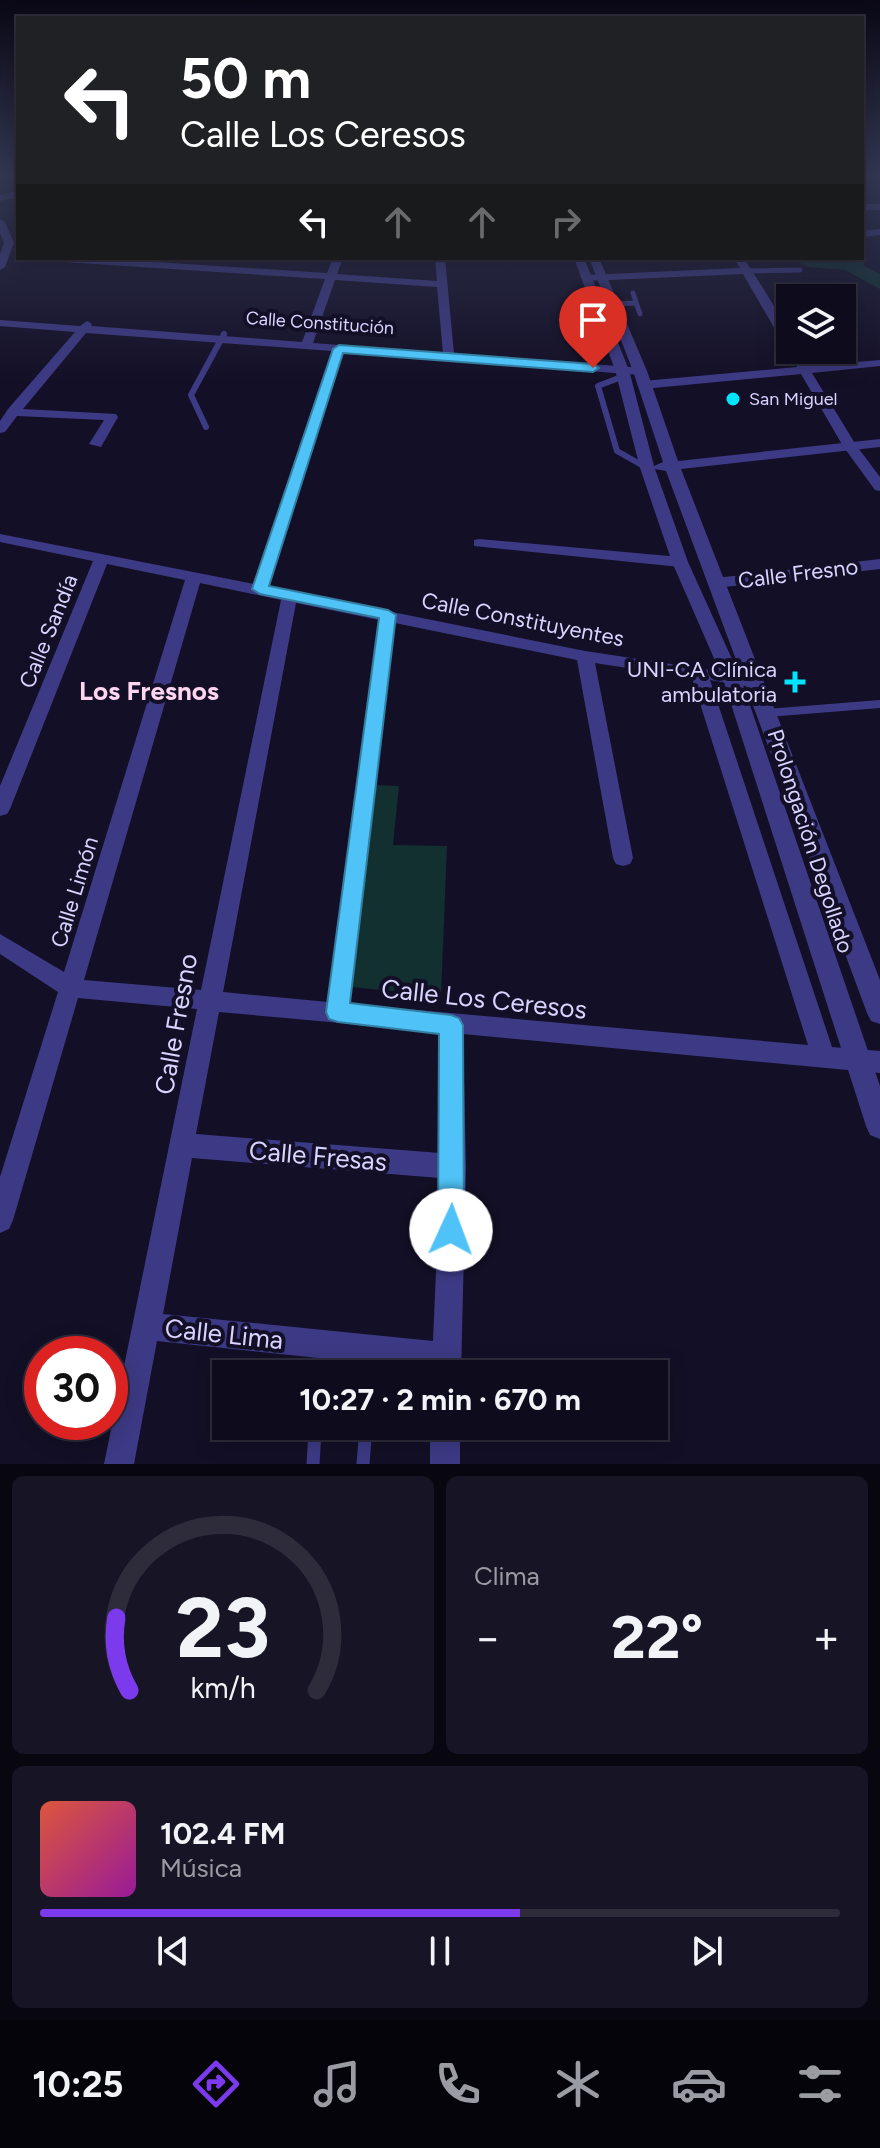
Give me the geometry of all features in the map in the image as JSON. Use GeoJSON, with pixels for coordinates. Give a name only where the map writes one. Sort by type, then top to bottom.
{"type":"FeatureCollection","features":[{"type":"Feature","properties":{"kind":"street"},"geometry":{"type":"LineString","coordinates":[[0,267],[12,256]]}},
{"type":"Feature","properties":{"kind":"street"},"geometry":{"type":"LineString","coordinates":[[80,260],[440,284]]}},
{"type":"Feature","properties":{"kind":"street"},"geometry":{"type":"LineString","coordinates":[[307,343],[337,260]]}},
{"type":"Feature","properties":{"kind":"street"},"geometry":{"type":"LineString","coordinates":[[440,260],[449,354]]}},
{"type":"Feature","properties":{"kind":"street","name":"Prolongación Degollado"},"geometry":{"type":"LineString","coordinates":[[580,260],[612,304],[631,372],[649,473],[680,562],[732,679],[869,1062],[880,1126]]}},
{"type":"Feature","properties":{"kind":"street","name":"Prolongación Degollado"},"geometry":{"type":"LineString","coordinates":[[594,260],[594,278],[756,681],[880,1013]]}},
{"type":"Feature","properties":{"kind":"street"},"geometry":{"type":"LineString","coordinates":[[740,260],[776,321]]}},
{"type":"Feature","properties":{"kind":"street"},"geometry":{"type":"LineString","coordinates":[[594,278],[748,271]]}},
{"type":"Feature","properties":{"kind":"street","name":"Calle Constitución"},"geometry":{"type":"LineString","coordinates":[[0,320],[449,354],[631,372],[803,369],[880,363]]}},
{"type":"Feature","properties":{"kind":"street"},"geometry":{"type":"LineString","coordinates":[[0,429],[85,327]]}},
{"type":"Feature","properties":{"kind":"street","name":"Calle Constitución"},"geometry":{"type":"LineString","coordinates":[[307,343],[339,349],[449,354]]}},
{"type":"Feature","properties":{"kind":"street","name":"Calle Constitución"},"geometry":{"type":"LineString","coordinates":[[260,589],[339,349]]}},
{"type":"Feature","properties":{"kind":"street"},"geometry":{"type":"LineString","coordinates":[[800,364],[854,452],[880,487]]}},
{"type":"Feature","properties":{"kind":"street"},"geometry":{"type":"LineString","coordinates":[[12,412],[112,417],[96,444]]}},
{"type":"Feature","properties":{"kind":"street"},"geometry":{"type":"LineString","coordinates":[[854,452],[880,443]]}},
{"type":"Feature","properties":{"kind":"street"},"geometry":{"type":"LineString","coordinates":[[649,473],[854,452],[880,455]]}},
{"type":"Feature","properties":{"kind":"street","name":"Calle Constituyentes"},"geometry":{"type":"LineString","coordinates":[[0,538],[585,656],[756,681]]}},
{"type":"Feature","properties":{"kind":"street"},"geometry":{"type":"LineString","coordinates":[[479,543],[680,562]]}},
{"type":"Feature","properties":{"kind":"street","name":"Calle Sandía"},"geometry":{"type":"LineString","coordinates":[[0,809],[101,559]]}},
{"type":"Feature","properties":{"kind":"street","name":"Calle Fresno"},"geometry":{"type":"LineString","coordinates":[[716,583],[880,564]]}},
{"type":"Feature","properties":{"kind":"street","name":"Calle Limón"},"geometry":{"type":"LineString","coordinates":[[0,1220],[194,577]]}},
{"type":"Feature","properties":{"kind":"street","name":"Calle Fresno"},"geometry":{"type":"LineString","coordinates":[[119,1464],[207,1003],[290,595]]}},
{"type":"Feature","properties":{"kind":"street"},"geometry":{"type":"LineString","coordinates":[[338,1012],[388,615]]}},
{"type":"Feature","properties":{"kind":"street"},"geometry":{"type":"LineString","coordinates":[[585,656],[623,858]]}},
{"type":"Feature","properties":{"kind":"street"},"geometry":{"type":"LineString","coordinates":[[699,674],[824,1057]]}},
{"type":"Feature","properties":{"kind":"street","name":"Calle Los Ceresos"},"geometry":{"type":"LineString","coordinates":[[0,943],[70,988],[869,1062]]}},
{"type":"Feature","properties":{"kind":"street"},"geometry":{"type":"LineString","coordinates":[[446,1360],[453,1167],[451,1025]]}},
{"type":"Feature","properties":{"kind":"street","name":"Calle Fresas"},"geometry":{"type":"LineString","coordinates":[[182,1145],[453,1167]]}},
{"type":"Feature","properties":{"kind":"street","name":"Calle Lima"},"geometry":{"type":"LineString","coordinates":[[146,1326],[408,1360]]}},
{"type":"Feature","properties":{"kind":"street"},"geometry":{"type":"LineString","coordinates":[[445,1440],[445,1464]]}},
{"type":"Feature","properties":{"kind":"lane"},"geometry":{"type":"LineString","coordinates":[[748,271],[800,270]]}},
{"type":"Feature","properties":{"kind":"lane"},"geometry":{"type":"LineString","coordinates":[[633,293],[640,314]]}},
{"type":"Feature","properties":{"kind":"lane"},"geometry":{"type":"LineString","coordinates":[[612,304],[635,303]]}},
{"type":"Feature","properties":{"kind":"lane"},"geometry":{"type":"LineString","coordinates":[[206,427],[191,395],[222,336]]}},
{"type":"Feature","properties":{"kind":"lane"},"geometry":{"type":"LineString","coordinates":[[631,372],[598,386],[617,451],[649,473]]}},
{"type":"Feature","properties":{"kind":"lane"},"geometry":{"type":"LineString","coordinates":[[767,713],[880,704]]}},
{"type":"Feature","properties":{"kind":"lane"},"geometry":{"type":"LineString","coordinates":[[313,1464],[314,1440]]}},
{"type":"Feature","properties":{"kind":"lane"},"geometry":{"type":"LineString","coordinates":[[363,1464],[365,1440]]}},
{"type":"Feature","properties":{"kind":"green space"},"geometry":{"type":"Polygon","coordinates":[[[864,255],[867,259],[863,265],[880,274],[880,289],[845,270],[809,267],[793,260],[864,260],[864,255]]]}},
{"type":"Feature","properties":{"kind":"green space"},"geometry":{"type":"Polygon","coordinates":[[[373,785],[399,786],[393,845],[447,846],[441,996],[352,987],[373,785]]]}},
{"type":"Feature","properties":{"kind":"place","name":"San Miguel"},"geometry":{"type":"Point","coordinates":[733,399]}},
{"type":"Feature","properties":{"kind":"place","name":"UNI-CA Clínica ambulatoria"},"geometry":{"type":"Point","coordinates":[795,682]}},
{"type":"Feature","properties":{"kind":"district","name":"Los Fresnos"},"geometry":{"type":"Point","coordinates":[149,691]}},
{"type":"Feature","properties":{"kind":"route"},"geometry":{"type":"LineString","coordinates":[[451,1230],[451,1025],[338,1012],[388,615],[260,589],[339,349],[593,368]]}}]}
